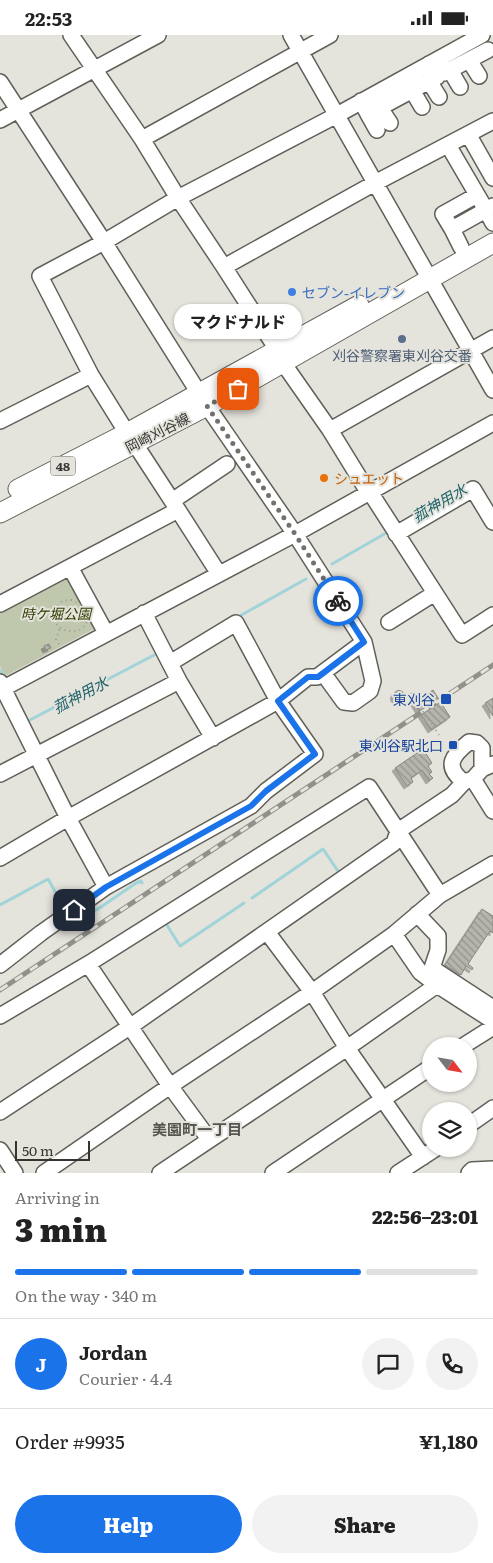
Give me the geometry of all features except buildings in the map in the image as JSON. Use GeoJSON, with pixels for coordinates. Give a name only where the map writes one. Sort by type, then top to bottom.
{"type":"FeatureCollection","features":[{"type":"Feature","properties":{"kind":"main road","name":"岡崎刈谷線"},"geometry":{"type":"LineString","coordinates":[[427,273],[461,247],[493,229]]}},
{"type":"Feature","properties":{"kind":"main road","name":"岡崎刈谷線"},"geometry":{"type":"LineString","coordinates":[[0,513],[131,438],[281,357],[427,273],[493,243]]}},
{"type":"Feature","properties":{"kind":"main road","name":"岡崎刈谷線"},"geometry":{"type":"LineString","coordinates":[[0,499],[131,438]]}},
{"type":"Feature","properties":{"kind":"street"},"geometry":{"type":"LineString","coordinates":[[71,35],[142,139],[288,370],[330,429],[365,487],[462,635],[493,615]]}},
{"type":"Feature","properties":{"kind":"street"},"geometry":{"type":"LineString","coordinates":[[0,120],[158,35]]}},
{"type":"Feature","properties":{"kind":"street"},"geometry":{"type":"LineString","coordinates":[[291,35],[493,391]]}},
{"type":"Feature","properties":{"kind":"street"},"geometry":{"type":"LineString","coordinates":[[142,139],[330,35]]}},
{"type":"Feature","properties":{"kind":"street"},"geometry":{"type":"LineString","coordinates":[[380,107],[433,62],[480,36],[491,54],[469,60],[444,73],[433,62]]}},
{"type":"Feature","properties":{"kind":"street"},"geometry":{"type":"LineString","coordinates":[[469,60],[479,76]]}},
{"type":"Feature","properties":{"kind":"street"},"geometry":{"type":"LineString","coordinates":[[219,574],[90,375],[40,276],[104,242],[178,197],[337,115],[380,107],[437,77],[433,62]]}},
{"type":"Feature","properties":{"kind":"street"},"geometry":{"type":"LineString","coordinates":[[450,70],[460,87]]}},
{"type":"Feature","properties":{"kind":"street"},"geometry":{"type":"LineString","coordinates":[[429,81],[439,97]]}},
{"type":"Feature","properties":{"kind":"street"},"geometry":{"type":"LineString","coordinates":[[0,82],[104,242],[203,400],[295,534],[364,642],[373,681],[370,691],[353,703],[344,701],[323,673]]}},
{"type":"Feature","properties":{"kind":"street"},"geometry":{"type":"LineString","coordinates":[[412,90],[422,107]]}},
{"type":"Feature","properties":{"kind":"street"},"geometry":{"type":"LineString","coordinates":[[380,107],[383,126]]}},
{"type":"Feature","properties":{"kind":"street"},"geometry":{"type":"LineString","coordinates":[[224,267],[375,183],[493,121]]}},
{"type":"Feature","properties":{"kind":"street"},"geometry":{"type":"LineString","coordinates":[[468,134],[493,178]]}},
{"type":"Feature","properties":{"kind":"street"},"geometry":{"type":"LineString","coordinates":[[448,145],[477,195],[491,213],[452,229]]}},
{"type":"Feature","properties":{"kind":"street"},"geometry":{"type":"LineString","coordinates":[[461,247],[443,214],[477,195]]}},
{"type":"Feature","properties":{"kind":"street"},"geometry":{"type":"LineString","coordinates":[[330,429],[493,338]]}},
{"type":"Feature","properties":{"kind":"street"},"geometry":{"type":"LineString","coordinates":[[0,421],[90,375]]}},
{"type":"Feature","properties":{"kind":"street"},"geometry":{"type":"LineString","coordinates":[[106,887],[68,818],[1,686],[295,534],[493,423]]}},
{"type":"Feature","properties":{"kind":"street"},"geometry":{"type":"LineString","coordinates":[[0,604],[70,567],[175,505],[227,464]]}},
{"type":"Feature","properties":{"kind":"street"},"geometry":{"type":"LineString","coordinates":[[396,534],[473,489],[493,522]]}},
{"type":"Feature","properties":{"kind":"street"},"geometry":{"type":"LineString","coordinates":[[70,567],[106,633]]}},
{"type":"Feature","properties":{"kind":"street"},"geometry":{"type":"LineString","coordinates":[[389,622],[435,593]]}},
{"type":"Feature","properties":{"kind":"street"},"geometry":{"type":"LineString","coordinates":[[144,613],[179,681],[213,738]]}},
{"type":"Feature","properties":{"kind":"street"},"geometry":{"type":"LineString","coordinates":[[0,965],[106,887],[251,806],[266,791],[315,754],[278,701],[236,623],[170,663]]}},
{"type":"Feature","properties":{"kind":"street"},"geometry":{"type":"LineString","coordinates":[[0,858],[278,701],[308,677],[318,677],[364,642]]}},
{"type":"Feature","properties":{"kind":"street"},"geometry":{"type":"LineString","coordinates":[[0,773],[179,681]]}},
{"type":"Feature","properties":{"kind":"street"},"geometry":{"type":"LineString","coordinates":[[0,1112],[131,1025],[394,843],[398,831],[452,795],[478,773],[493,811]]}},
{"type":"Feature","properties":{"kind":"street"},"geometry":{"type":"LineString","coordinates":[[0,1016],[88,964],[369,787],[440,895]]}},
{"type":"Feature","properties":{"kind":"street"},"geometry":{"type":"LineString","coordinates":[[44,1173],[170,1086],[312,992],[394,934],[440,895],[493,864]]}},
{"type":"Feature","properties":{"kind":"street"},"geometry":{"type":"LineString","coordinates":[[417,914],[438,936],[438,950],[432,968],[493,1008]]}},
{"type":"Feature","properties":{"kind":"street"},"geometry":{"type":"LineString","coordinates":[[267,932],[312,992],[382,1099],[422,1145]]}},
{"type":"Feature","properties":{"kind":"street"},"geometry":{"type":"LineString","coordinates":[[394,934],[420,973],[493,1021]]}},
{"type":"Feature","properties":{"kind":"street"},"geometry":{"type":"LineString","coordinates":[[88,964],[131,1025],[170,1086],[209,1139]]}},
{"type":"Feature","properties":{"kind":"street"},"geometry":{"type":"LineString","coordinates":[[160,1173],[177,1168],[209,1139],[347,1048],[437,985]]}},
{"type":"Feature","properties":{"kind":"street"},"geometry":{"type":"LineString","coordinates":[[477,1037],[493,1027]]}},
{"type":"Feature","properties":{"kind":"street"},"geometry":{"type":"LineString","coordinates":[[273,1173],[422,1073]]}},
{"type":"Feature","properties":{"kind":"street"},"geometry":{"type":"LineString","coordinates":[[477,1119],[493,1108]]}},
{"type":"Feature","properties":{"kind":"street"},"geometry":{"type":"LineString","coordinates":[[0,1150],[15,1173]]}},
{"type":"Feature","properties":{"kind":"street"},"geometry":{"type":"LineString","coordinates":[[398,1173],[423,1157]]}},
{"type":"Feature","properties":{"kind":"street"},"geometry":{"type":"LineString","coordinates":[[469,1173],[493,1169]]}},
{"type":"Feature","properties":{"kind":"path"},"geometry":{"type":"LineString","coordinates":[[71,600],[80,604],[87,613],[88,621],[84,627],[77,631],[69,632],[60,628],[56,623],[54,615],[56,608],[62,601],[71,600]]}},
{"type":"Feature","properties":{"kind":"path"},"geometry":{"type":"LineString","coordinates":[[60,628],[56,639],[61,649]]}},
{"type":"Feature","properties":{"kind":"path"},"geometry":{"type":"LineString","coordinates":[[411,693],[439,735]]}},
{"type":"Feature","properties":{"kind":"green space","name":"時ケ堀公園"},"geometry":{"type":"Polygon","coordinates":[[[66,572],[97,624],[94,629],[5,676],[0,666],[0,608],[66,572]]]}},
{"type":"Feature","properties":{"kind":"waterway","name":"菰神用水"},"geometry":{"type":"LineString","coordinates":[[332,564],[386,533]]}},
{"type":"Feature","properties":{"kind":"waterway","name":"菰神用水"},"geometry":{"type":"LineString","coordinates":[[236,618],[306,579]]}},
{"type":"Feature","properties":{"kind":"waterway","name":"菰神用水"},"geometry":{"type":"LineString","coordinates":[[25,720],[26,722],[158,653]]}},
{"type":"Feature","properties":{"kind":"waterway","name":"菰神用水"},"geometry":{"type":"LineString","coordinates":[[0,670],[3,676]]}},
{"type":"Feature","properties":{"kind":"waterway"},"geometry":{"type":"LineString","coordinates":[[252,898],[323,849],[340,874]]}},
{"type":"Feature","properties":{"kind":"waterway"},"geometry":{"type":"LineString","coordinates":[[0,905],[48,879],[65,909]]}},
{"type":"Feature","properties":{"kind":"waterway"},"geometry":{"type":"LineString","coordinates":[[70,920],[73,921],[98,909],[136,883],[141,881],[142,883]]}},
{"type":"Feature","properties":{"kind":"waterway"},"geometry":{"type":"LineString","coordinates":[[165,922],[180,946],[244,903]]}},
{"type":"Feature","properties":{"kind":"railway"},"geometry":{"type":"LineString","coordinates":[[0,990],[493,665]]}},
{"type":"Feature","properties":{"kind":"way so far"},"geometry":{"type":"LineString","coordinates":[[238,389],[207,406],[295,534],[338,601]]}},
{"type":"Feature","properties":{"kind":"place","name":"セブン-イレブン"},"geometry":{"type":"Point","coordinates":[292,292]}},
{"type":"Feature","properties":{"kind":"place","name":"刈谷警察署東刈谷交番"},"geometry":{"type":"Point","coordinates":[402,339]}},
{"type":"Feature","properties":{"kind":"place","name":"マクドナルド"},"geometry":{"type":"Point","coordinates":[238,389]}},
{"type":"Feature","properties":{"kind":"place","name":"シュエット"},"geometry":{"type":"Point","coordinates":[324,478]}},
{"type":"Feature","properties":{"kind":"place","name":"東刈谷"},"geometry":{"type":"Point","coordinates":[446,699]}},
{"type":"Feature","properties":{"kind":"place","name":"東刈谷駅北口"},"geometry":{"type":"Point","coordinates":[453,745]}},
{"type":"Feature","properties":{"kind":"district","name":"美園町一丁目"},"geometry":{"type":"Point","coordinates":[197,1128]}},
{"type":"Feature","properties":{"kind":"route"},"geometry":{"type":"LineString","coordinates":[[74,910],[106,887],[251,806],[266,791],[315,754],[278,701],[308,677],[318,677],[364,642],[338,601]]}}]}
